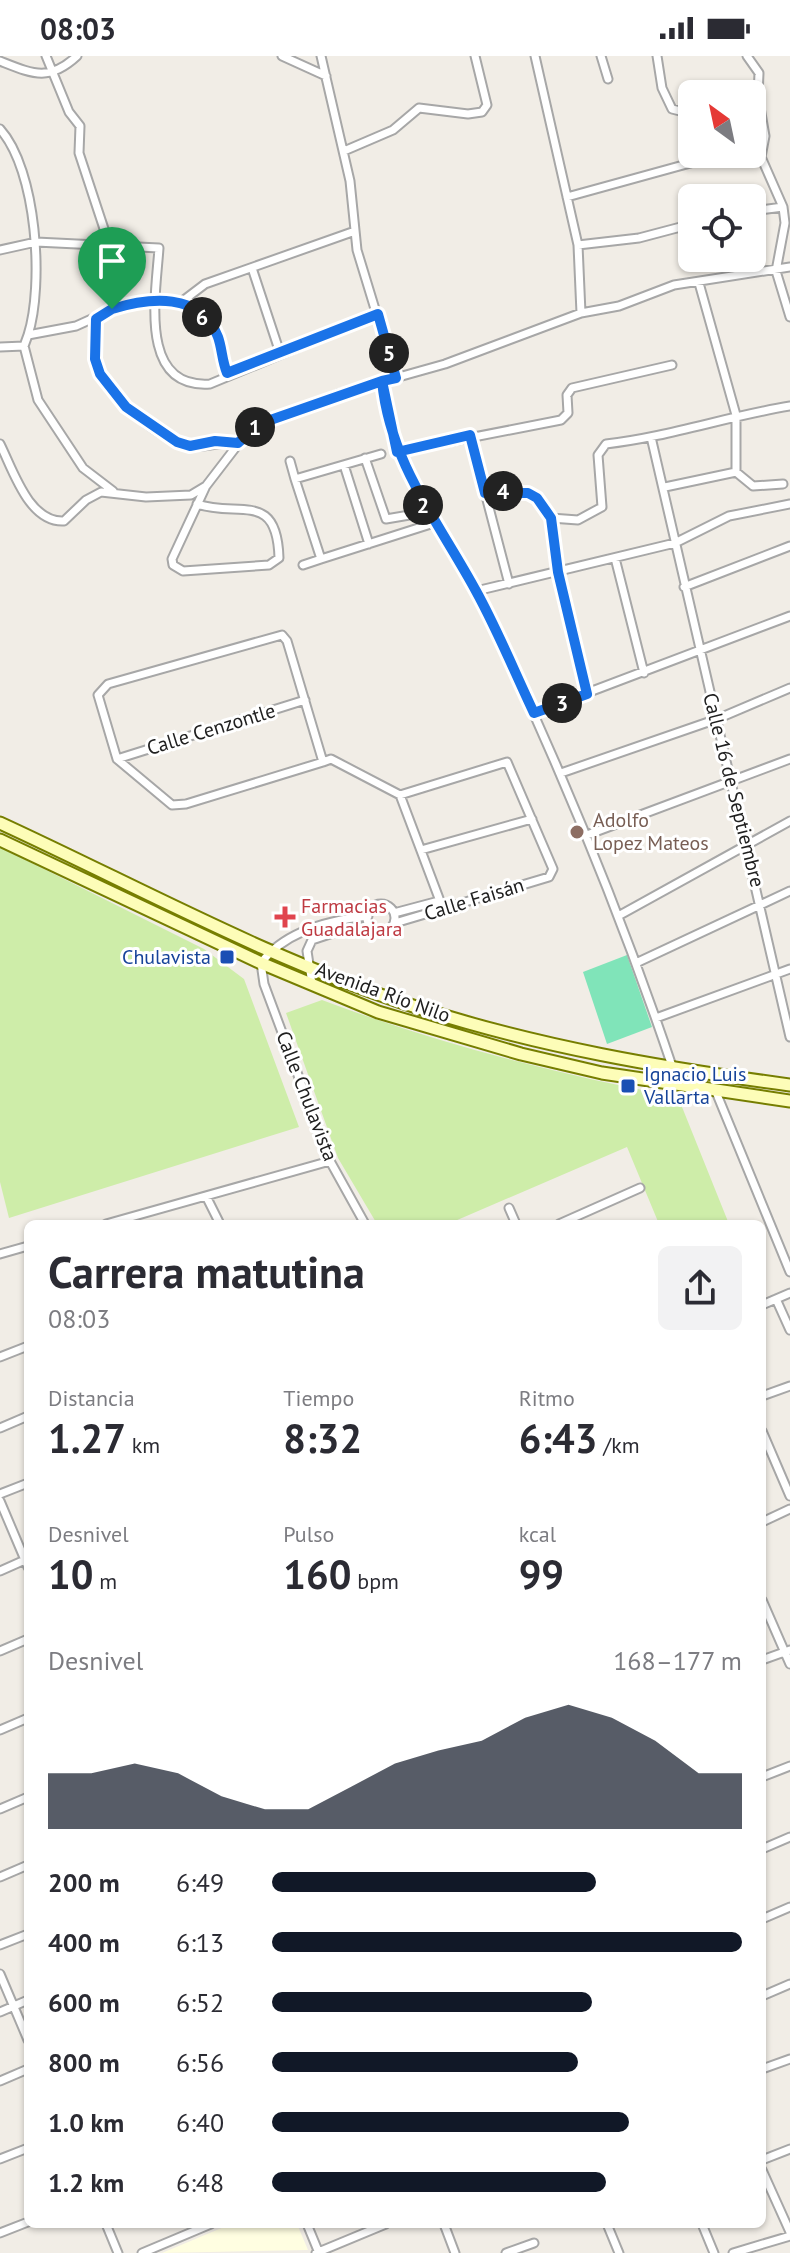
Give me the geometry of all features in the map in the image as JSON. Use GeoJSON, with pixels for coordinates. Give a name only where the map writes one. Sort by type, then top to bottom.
{"type":"FeatureCollection","features":[{"type":"Feature","properties":{"kind":"main road","name":"Avenida Río Nilo"},"geometry":{"type":"LineString","coordinates":[[0,823],[272,950],[418,1008],[514,1037],[673,1069],[790,1085]]}},
{"type":"Feature","properties":{"kind":"main road","name":"Avenida Río Nilo"},"geometry":{"type":"LineString","coordinates":[[0,840],[261,963],[378,1012],[509,1051],[602,1073],[790,1101]]}},
{"type":"Feature","properties":{"kind":"main road"},"geometry":{"type":"LineString","coordinates":[[509,1051],[514,1037]]}},
{"type":"Feature","properties":{"kind":"street"},"geometry":{"type":"LineString","coordinates":[[46,56],[69,112],[80,126],[79,153],[109,244]]}},
{"type":"Feature","properties":{"kind":"street"},"geometry":{"type":"LineString","coordinates":[[0,61],[30,73],[53,74],[77,56]]}},
{"type":"Feature","properties":{"kind":"street"},"geometry":{"type":"LineString","coordinates":[[282,56],[326,76]]}},
{"type":"Feature","properties":{"kind":"street"},"geometry":{"type":"LineString","coordinates":[[321,56],[344,151],[357,250],[396,378]]}},
{"type":"Feature","properties":{"kind":"street"},"geometry":{"type":"LineString","coordinates":[[344,151],[393,130],[419,108],[482,112],[487,105],[475,56]]}},
{"type":"Feature","properties":{"kind":"street"},"geometry":{"type":"LineString","coordinates":[[601,56],[608,79]]}},
{"type":"Feature","properties":{"kind":"street"},"geometry":{"type":"LineString","coordinates":[[657,56],[662,88],[672,109],[678,110]]}},
{"type":"Feature","properties":{"kind":"street"},"geometry":{"type":"LineString","coordinates":[[747,56],[759,73],[759,80]]}},
{"type":"Feature","properties":{"kind":"street"},"geometry":{"type":"LineString","coordinates":[[537,57],[578,245],[581,313]]}},
{"type":"Feature","properties":{"kind":"street"},"geometry":{"type":"LineString","coordinates":[[0,129],[21,172],[36,242],[33,318],[24,346],[38,400],[83,468],[115,492]]}},
{"type":"Feature","properties":{"kind":"street"},"geometry":{"type":"LineString","coordinates":[[567,197],[678,164]]}},
{"type":"Feature","properties":{"kind":"street"},"geometry":{"type":"LineString","coordinates":[[766,168],[783,207],[785,223],[776,271],[790,317]]}},
{"type":"Feature","properties":{"kind":"street"},"geometry":{"type":"LineString","coordinates":[[766,209],[783,207]]}},
{"type":"Feature","properties":{"kind":"street"},"geometry":{"type":"LineString","coordinates":[[578,245],[639,238],[678,228]]}},
{"type":"Feature","properties":{"kind":"street"},"geometry":{"type":"LineString","coordinates":[[180,303],[205,284],[355,231]]}},
{"type":"Feature","properties":{"kind":"street"},"geometry":{"type":"LineString","coordinates":[[0,250],[36,242],[159,248],[155,298],[160,355],[167,370],[182,382],[198,385],[210,384],[227,373],[378,314]]}},
{"type":"Feature","properties":{"kind":"street"},"geometry":{"type":"LineString","coordinates":[[197,504],[221,511],[248,508],[262,513],[271,527],[279,558],[269,565],[178,570],[172,559],[197,504],[206,486],[238,443],[259,424],[382,381],[500,345],[581,313],[619,306],[674,285],[790,267]]}},
{"type":"Feature","properties":{"kind":"street"},"geometry":{"type":"LineString","coordinates":[[252,268],[280,353]]}},
{"type":"Feature","properties":{"kind":"street"},"geometry":{"type":"LineString","coordinates":[[699,283],[736,415],[736,472]]}},
{"type":"Feature","properties":{"kind":"street"},"geometry":{"type":"LineString","coordinates":[[28,335],[96,319],[112,309],[155,298],[180,303],[203,318],[215,331],[227,373]]}},
{"type":"Feature","properties":{"kind":"street"},"geometry":{"type":"LineString","coordinates":[[96,319],[95,359],[100,374],[126,407],[177,442],[190,446],[215,441],[238,443]]}},
{"type":"Feature","properties":{"kind":"street"},"geometry":{"type":"LineString","coordinates":[[0,347],[24,346]]}},
{"type":"Feature","properties":{"kind":"street"},"geometry":{"type":"LineString","coordinates":[[397,452],[565,418],[568,413],[567,395],[572,388],[672,365]]}},
{"type":"Feature","properties":{"kind":"street"},"geometry":{"type":"LineString","coordinates":[[382,381],[397,452],[427,512],[476,591],[561,773],[620,915],[673,1069]]}},
{"type":"Feature","properties":{"kind":"street"},"geometry":{"type":"LineString","coordinates":[[551,518],[578,520],[599,510],[604,503],[598,455],[600,448],[606,444],[790,406]]}},
{"type":"Feature","properties":{"kind":"street"},"geometry":{"type":"LineString","coordinates":[[470,435],[509,584]]}},
{"type":"Feature","properties":{"kind":"street","name":"Calle 16 de Septiembre"},"geometry":{"type":"LineString","coordinates":[[651,437],[789,1031]]}},
{"type":"Feature","properties":{"kind":"street"},"geometry":{"type":"LineString","coordinates":[[0,444],[35,510],[51,520],[68,518],[96,493],[186,497],[206,486]]}},
{"type":"Feature","properties":{"kind":"street"},"geometry":{"type":"LineString","coordinates":[[295,479],[381,454]]}},
{"type":"Feature","properties":{"kind":"street"},"geometry":{"type":"LineString","coordinates":[[365,458],[383,517],[389,520],[427,512]]}},
{"type":"Feature","properties":{"kind":"street"},"geometry":{"type":"LineString","coordinates":[[290,461],[321,559]]}},
{"type":"Feature","properties":{"kind":"street"},"geometry":{"type":"LineString","coordinates":[[344,465],[369,544]]}},
{"type":"Feature","properties":{"kind":"street"},"geometry":{"type":"LineString","coordinates":[[736,472],[753,486],[783,484]]}},
{"type":"Feature","properties":{"kind":"street"},"geometry":{"type":"LineString","coordinates":[[665,487],[736,472]]}},
{"type":"Feature","properties":{"kind":"street"},"geometry":{"type":"LineString","coordinates":[[485,493],[528,493],[537,498],[551,518],[558,572],[587,694]]}},
{"type":"Feature","properties":{"kind":"street"},"geometry":{"type":"LineString","coordinates":[[476,591],[675,543],[729,516],[790,504]]}},
{"type":"Feature","properties":{"kind":"street"},"geometry":{"type":"LineString","coordinates":[[408,517],[412,530]]}},
{"type":"Feature","properties":{"kind":"street"},"geometry":{"type":"LineString","coordinates":[[303,565],[434,523]]}},
{"type":"Feature","properties":{"kind":"street"},"geometry":{"type":"LineString","coordinates":[[684,587],[790,546]]}},
{"type":"Feature","properties":{"kind":"street"},"geometry":{"type":"LineString","coordinates":[[615,558],[644,673]]}},
{"type":"Feature","properties":{"kind":"street"},"geometry":{"type":"LineString","coordinates":[[534,713],[701,653],[790,616]]}},
{"type":"Feature","properties":{"kind":"street"},"geometry":{"type":"LineString","coordinates":[[323,762],[282,635],[108,684],[98,695],[117,759],[168,803],[177,806],[323,762],[331,759],[400,795],[441,905]]}},
{"type":"Feature","properties":{"kind":"street"},"geometry":{"type":"LineString","coordinates":[[561,773],[717,719],[790,688]]}},
{"type":"Feature","properties":{"kind":"street","name":"Calle Cenzontle"},"geometry":{"type":"LineString","coordinates":[[117,759],[305,700]]}},
{"type":"Feature","properties":{"kind":"street"},"geometry":{"type":"LineString","coordinates":[[587,835],[790,759]]}},
{"type":"Feature","properties":{"kind":"street"},"geometry":{"type":"LineString","coordinates":[[400,795],[507,762],[532,819],[421,850]]}},
{"type":"Feature","properties":{"kind":"street","name":"Calle Faisán"},"geometry":{"type":"LineString","coordinates":[[394,918],[552,873],[553,866],[532,819]]}},
{"type":"Feature","properties":{"kind":"street"},"geometry":{"type":"LineString","coordinates":[[620,915],[790,821]]}},
{"type":"Feature","properties":{"kind":"street"},"geometry":{"type":"LineString","coordinates":[[636,963],[790,891]]}},
{"type":"Feature","properties":{"kind":"street"},"geometry":{"type":"LineString","coordinates":[[261,963],[289,938],[323,924],[368,916],[378,904],[388,906],[394,918],[384,932],[370,926],[329,933],[312,940],[308,947],[312,984]]}},
{"type":"Feature","properties":{"kind":"street"},"geometry":{"type":"LineString","coordinates":[[368,916],[370,926]]}},
{"type":"Feature","properties":{"kind":"street"},"geometry":{"type":"LineString","coordinates":[[289,938],[300,937],[308,947]]}},
{"type":"Feature","properties":{"kind":"street","name":"Calle Chulavista"},"geometry":{"type":"LineString","coordinates":[[261,963],[264,984],[330,1161],[363,1220]]}},
{"type":"Feature","properties":{"kind":"street"},"geometry":{"type":"LineString","coordinates":[[656,1018],[790,969]]}},
{"type":"Feature","properties":{"kind":"street"},"geometry":{"type":"LineString","coordinates":[[716,1092],[790,1272]]}},
{"type":"Feature","properties":{"kind":"street"},"geometry":{"type":"LineString","coordinates":[[134,1220],[330,1161]]}},
{"type":"Feature","properties":{"kind":"street"},"geometry":{"type":"LineString","coordinates":[[568,1220],[640,1188]]}},
{"type":"Feature","properties":{"kind":"street"},"geometry":{"type":"LineString","coordinates":[[206,1196],[218,1220]]}},
{"type":"Feature","properties":{"kind":"street"},"geometry":{"type":"LineString","coordinates":[[509,1208],[514,1220]]}},
{"type":"Feature","properties":{"kind":"street"},"geometry":{"type":"LineString","coordinates":[[0,1254],[24,1247]]}},
{"type":"Feature","properties":{"kind":"street"},"geometry":{"type":"LineString","coordinates":[[766,1303],[790,1293]]}},
{"type":"Feature","properties":{"kind":"street"},"geometry":{"type":"LineString","coordinates":[[776,1299],[790,1330]]}},
{"type":"Feature","properties":{"kind":"street"},"geometry":{"type":"LineString","coordinates":[[0,1357],[24,1348]]}},
{"type":"Feature","properties":{"kind":"street"},"geometry":{"type":"LineString","coordinates":[[766,1395],[790,1386]]}},
{"type":"Feature","properties":{"kind":"street"},"geometry":{"type":"LineString","coordinates":[[0,1428],[24,1418]]}},
{"type":"Feature","properties":{"kind":"street"},"geometry":{"type":"LineString","coordinates":[[766,1440],[790,1496]]}},
{"type":"Feature","properties":{"kind":"street"},"geometry":{"type":"LineString","coordinates":[[0,1494],[24,1485]]}},
{"type":"Feature","properties":{"kind":"street"},"geometry":{"type":"LineString","coordinates":[[0,1501],[24,1555]]}},
{"type":"Feature","properties":{"kind":"street"},"geometry":{"type":"LineString","coordinates":[[766,1520],[790,1509]]}},
{"type":"Feature","properties":{"kind":"street"},"geometry":{"type":"LineString","coordinates":[[0,1571],[24,1563]]}},
{"type":"Feature","properties":{"kind":"street"},"geometry":{"type":"LineString","coordinates":[[766,1608],[790,1664]]}},
{"type":"Feature","properties":{"kind":"street"},"geometry":{"type":"LineString","coordinates":[[0,1651],[24,1641]]}},
{"type":"Feature","properties":{"kind":"street"},"geometry":{"type":"LineString","coordinates":[[766,1659],[787,1651]]}},
{"type":"Feature","properties":{"kind":"street"},"geometry":{"type":"LineString","coordinates":[[0,1730],[24,1720]]}},
{"type":"Feature","properties":{"kind":"street"},"geometry":{"type":"LineString","coordinates":[[766,1775],[790,1766]]}},
{"type":"Feature","properties":{"kind":"street"},"geometry":{"type":"LineString","coordinates":[[0,1809],[24,1799]]}},
{"type":"Feature","properties":{"kind":"street"},"geometry":{"type":"LineString","coordinates":[[766,1847],[790,1837]]}},
{"type":"Feature","properties":{"kind":"street"},"geometry":{"type":"LineString","coordinates":[[0,1877],[24,1867]]}},
{"type":"Feature","properties":{"kind":"street"},"geometry":{"type":"LineString","coordinates":[[766,1917],[790,1907]]}},
{"type":"Feature","properties":{"kind":"street"},"geometry":{"type":"LineString","coordinates":[[0,1945],[24,1936]]}},
{"type":"Feature","properties":{"kind":"street"},"geometry":{"type":"LineString","coordinates":[[0,1974],[24,2030]]}},
{"type":"Feature","properties":{"kind":"street"},"geometry":{"type":"LineString","coordinates":[[766,1991],[789,1987]]}},
{"type":"Feature","properties":{"kind":"street"},"geometry":{"type":"LineString","coordinates":[[0,2012],[24,2002]]}},
{"type":"Feature","properties":{"kind":"street"},"geometry":{"type":"LineString","coordinates":[[766,2068],[790,2059]]}},
{"type":"Feature","properties":{"kind":"street"},"geometry":{"type":"LineString","coordinates":[[0,2081],[24,2071]]}},
{"type":"Feature","properties":{"kind":"street"},"geometry":{"type":"LineString","coordinates":[[766,2158],[790,2149]]}},
{"type":"Feature","properties":{"kind":"street"},"geometry":{"type":"LineString","coordinates":[[0,2159],[24,2150]]}},
{"type":"Feature","properties":{"kind":"street"},"geometry":{"type":"LineString","coordinates":[[733,2253],[790,2234],[766,2179]]}},
{"type":"Feature","properties":{"kind":"street"},"geometry":{"type":"LineString","coordinates":[[0,2233],[24,2224]]}},
{"type":"Feature","properties":{"kind":"street"},"geometry":{"type":"LineString","coordinates":[[108,2228],[118,2253]]}},
{"type":"Feature","properties":{"kind":"street"},"geometry":{"type":"LineString","coordinates":[[142,2253],[201,2228]]}},
{"type":"Feature","properties":{"kind":"street"},"geometry":{"type":"LineString","coordinates":[[309,2228],[318,2253],[377,2228]]}},
{"type":"Feature","properties":{"kind":"street"},"geometry":{"type":"LineString","coordinates":[[446,2228],[455,2253]]}},
{"type":"Feature","properties":{"kind":"street"},"geometry":{"type":"LineString","coordinates":[[609,2228],[619,2253]]}},
{"type":"Feature","properties":{"kind":"street"},"geometry":{"type":"LineString","coordinates":[[704,2228],[714,2253]]}},
{"type":"Feature","properties":{"kind":"street"},"geometry":{"type":"LineString","coordinates":[[506,2253],[534,2243]]}},
{"type":"Feature","properties":{"kind":"shaded area"},"geometry":{"type":"Polygon","coordinates":[[[221,2228],[299,2228],[308,2250],[162,2253],[221,2228]]]}},
{"type":"Feature","properties":{"kind":"green space"},"geometry":{"type":"Polygon","coordinates":[[[0,847],[204,949],[244,979],[299,1127],[9,1218],[0,1182],[0,847]]]}},
{"type":"Feature","properties":{"kind":"green space"},"geometry":{"type":"Polygon","coordinates":[[[627,955],[652,1027],[607,1044],[583,972],[627,955]]]}},
{"type":"Feature","properties":{"kind":"green space"},"geometry":{"type":"Polygon","coordinates":[[[322,1000],[498,1056],[678,1097],[727,1220],[657,1220],[627,1147],[457,1220],[375,1220],[338,1158],[286,1013],[322,1000]]]}},
{"type":"Feature","properties":{"kind":"place","name":"Adolfo Lopez Mateos"},"geometry":{"type":"Point","coordinates":[577,832]}},
{"type":"Feature","properties":{"kind":"place","name":"Farmacias Guadalajara"},"geometry":{"type":"Point","coordinates":[285,917]}},
{"type":"Feature","properties":{"kind":"place","name":"Chulavista"},"geometry":{"type":"Point","coordinates":[227,957]}},
{"type":"Feature","properties":{"kind":"place","name":"Ignacio Luis Vallarta"},"geometry":{"type":"Point","coordinates":[628,1086]}},
{"type":"Feature","properties":{"kind":"route"},"geometry":{"type":"LineString","coordinates":[[112,309],[96,319],[95,359],[109,390],[151,425],[177,442],[190,446],[199,447],[215,441],[238,443],[259,424],[382,381],[387,420],[397,452],[407,475],[476,591],[534,713],[587,694],[558,572],[551,518],[546,508],[528,493],[485,493],[470,435],[397,452],[387,420],[383,398],[382,381],[396,378],[378,314],[227,373],[215,331],[192,309],[171,300],[155,298],[112,309]]}}]}
